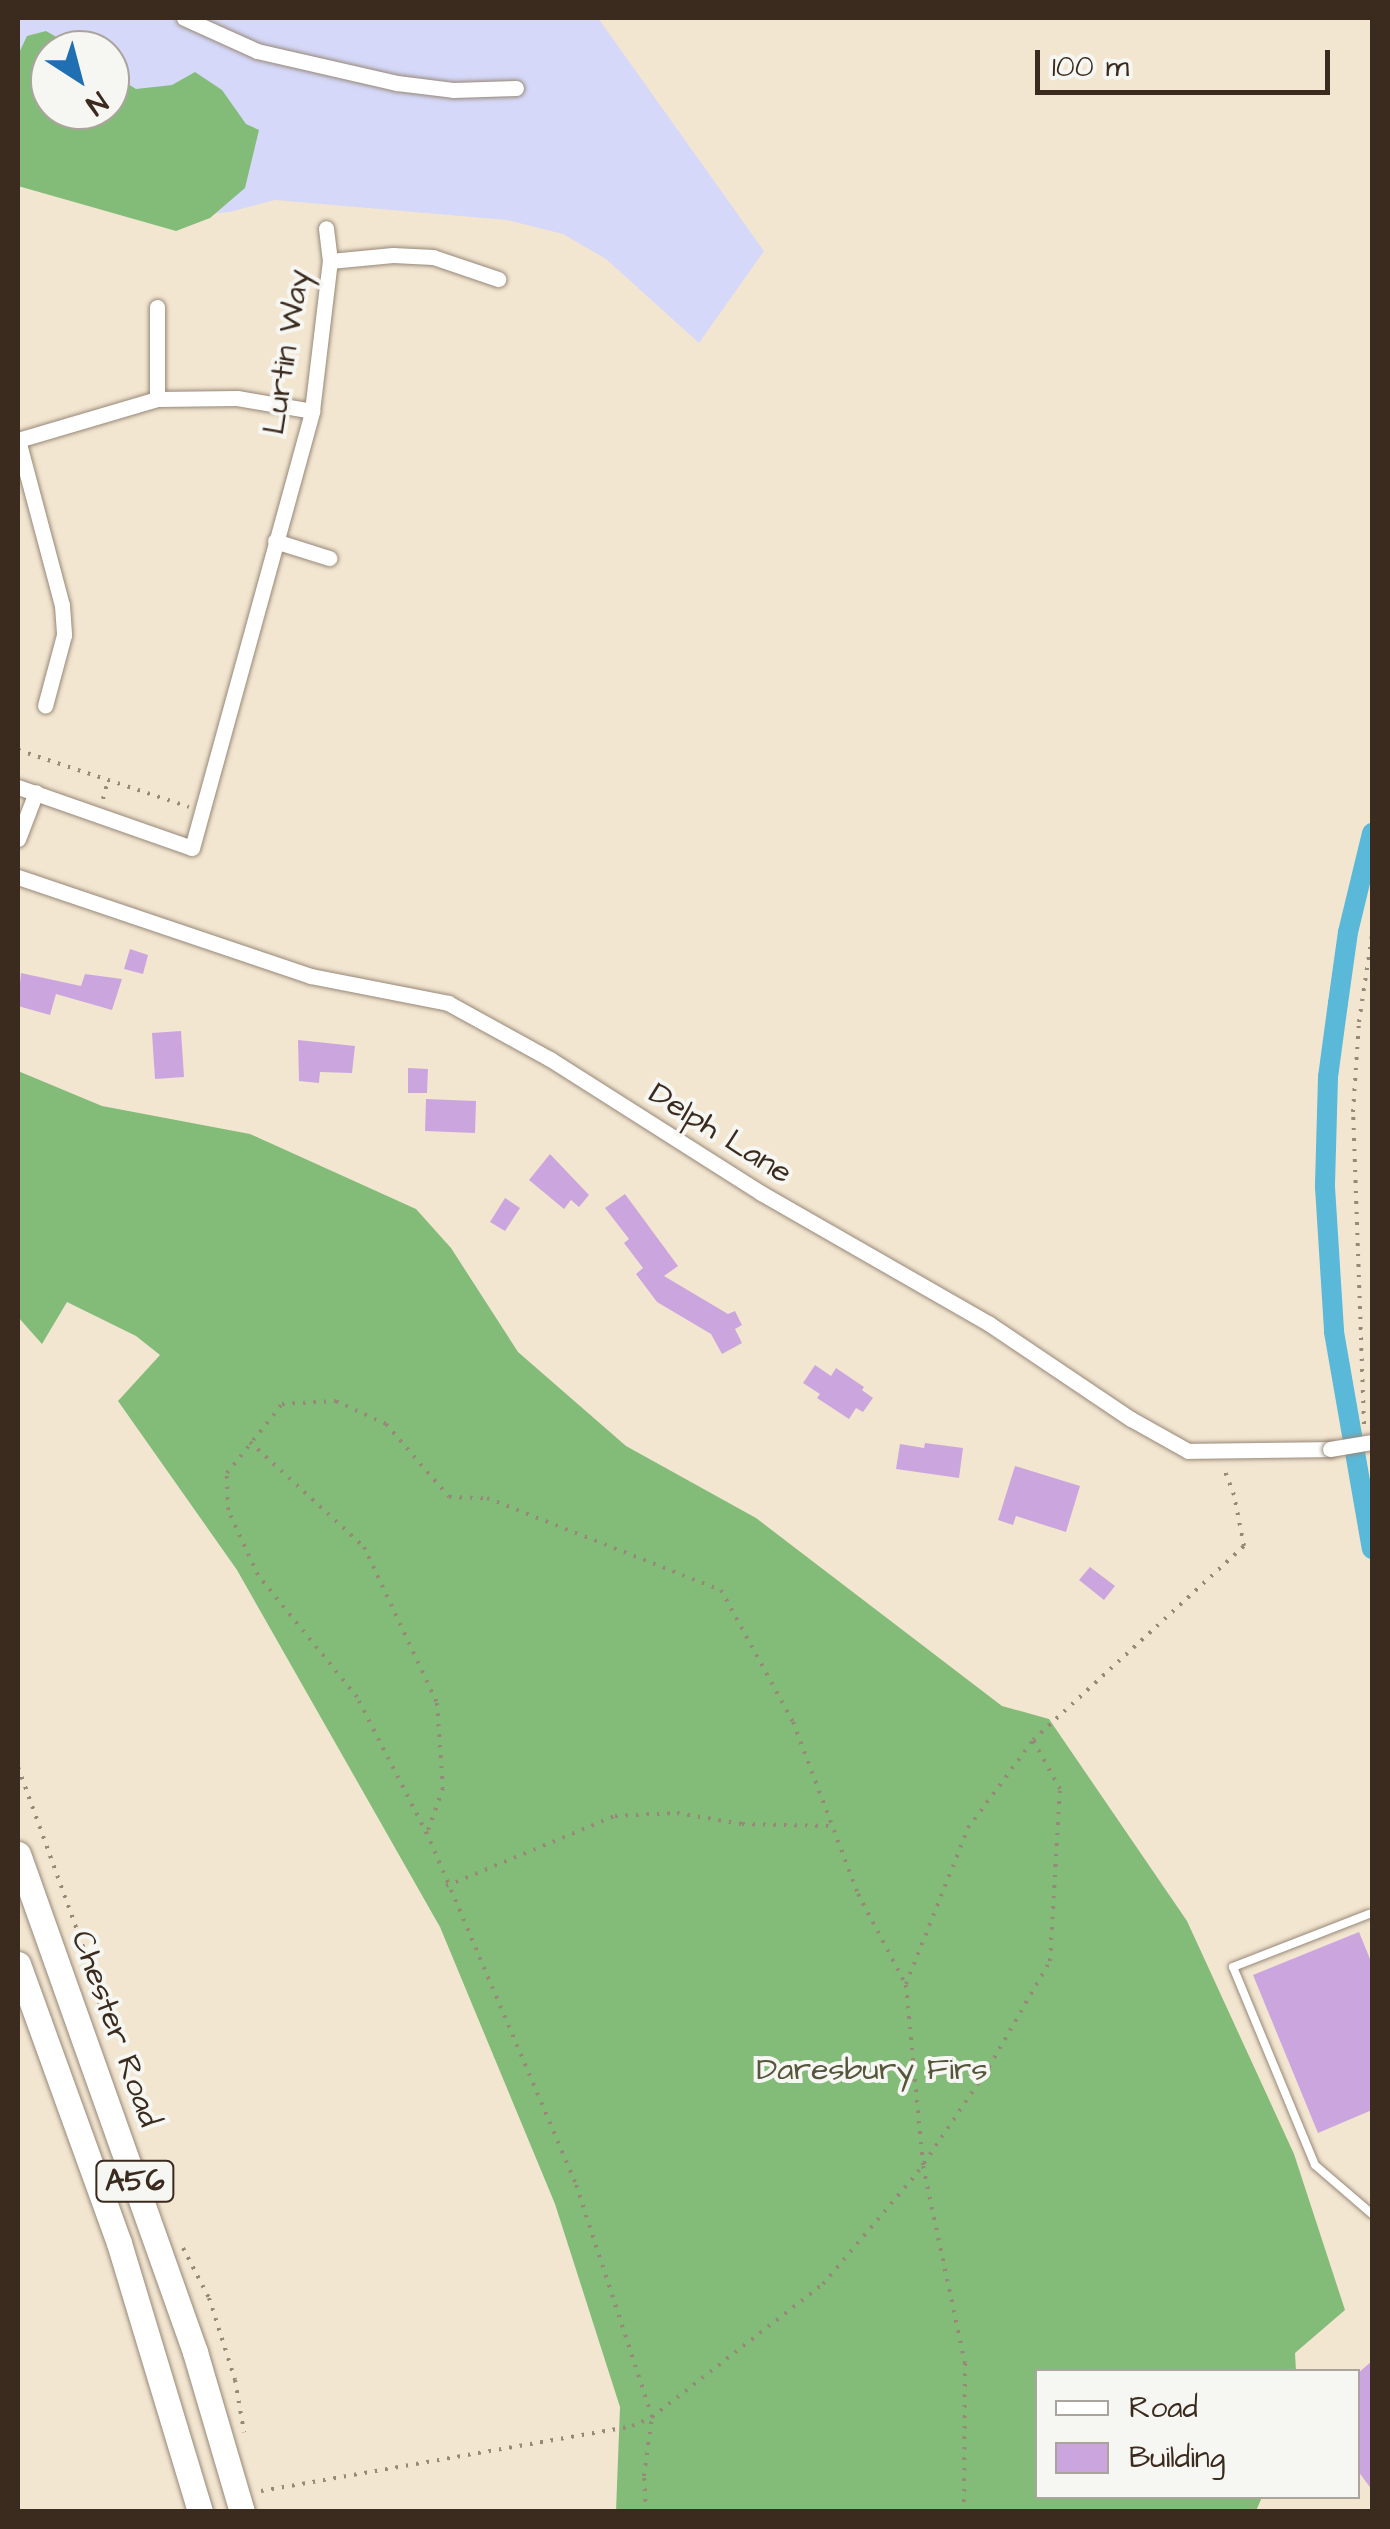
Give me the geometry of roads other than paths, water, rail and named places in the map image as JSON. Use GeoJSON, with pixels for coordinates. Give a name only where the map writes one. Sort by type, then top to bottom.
{"type":"FeatureCollection","features":[{"type":"Feature","properties":{"kind":"highway","name":"Chester Road"},"geometry":{"type":"LineString","coordinates":[[18,1854],[249,2502]]}},
{"type":"Feature","properties":{"kind":"highway","name":"A56"},"geometry":{"type":"LineString","coordinates":[[18,1964],[119,2243],[200,2512]]}},
{"type":"Feature","properties":{"kind":"street"},"geometry":{"type":"LineString","coordinates":[[184,18],[257,51],[397,83],[453,90],[516,88]]}},
{"type":"Feature","properties":{"kind":"street","name":"Lurtin Way"},"geometry":{"type":"LineString","coordinates":[[36,792],[192,848],[312,411],[330,261],[326,228]]}},
{"type":"Feature","properties":{"kind":"street"},"geometry":{"type":"LineString","coordinates":[[330,261],[393,254],[432,257],[498,279]]}},
{"type":"Feature","properties":{"kind":"street"},"geometry":{"type":"LineString","coordinates":[[157,307],[157,399]]}},
{"type":"Feature","properties":{"kind":"street"},"geometry":{"type":"LineString","coordinates":[[45,706],[64,635],[62,605],[18,440],[157,399],[237,398],[312,411]]}},
{"type":"Feature","properties":{"kind":"street"},"geometry":{"type":"LineString","coordinates":[[275,541],[329,558]]}},
{"type":"Feature","properties":{"kind":"street"},"geometry":{"type":"LineString","coordinates":[[18,787],[36,792],[18,839]]}},
{"type":"Feature","properties":{"kind":"street","name":"Delph Lane"},"geometry":{"type":"LineString","coordinates":[[18,878],[310,976],[448,1004],[550,1059],[761,1194],[988,1323],[1162,1438],[1188,1451],[1218,1454],[1330,1449],[1370,1441]]}},
{"type":"Feature","properties":{"kind":"lane"},"geometry":{"type":"LineString","coordinates":[[1369,1914],[1232,1967],[1315,2165],[1372,2214]]}},
{"type":"Feature","properties":{"kind":"waterway"},"geometry":{"type":"LineString","coordinates":[[1372,833],[1348,932],[1328,1077],[1325,1187],[1334,1332],[1372,1549]]}},
{"type":"Feature","properties":{"kind":"park label","name":"Daresbury Firs"},"geometry":{"type":"Point","coordinates":[872,2070]}}]}
